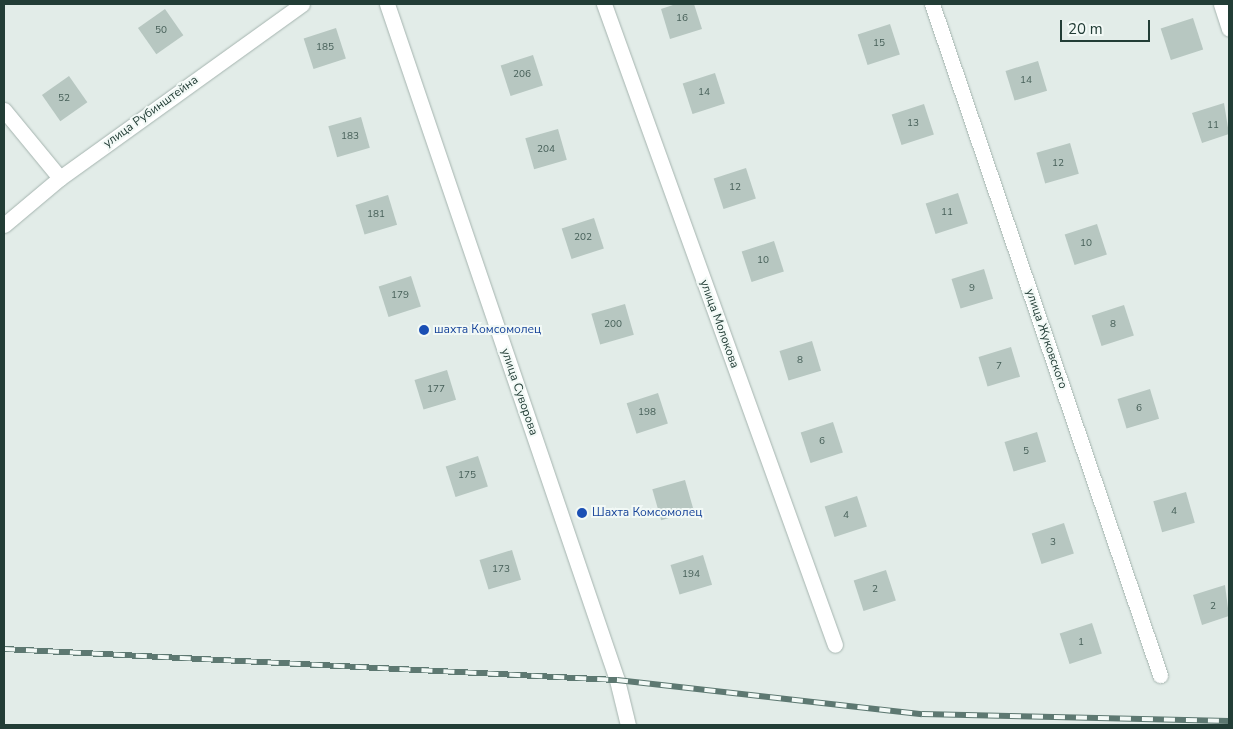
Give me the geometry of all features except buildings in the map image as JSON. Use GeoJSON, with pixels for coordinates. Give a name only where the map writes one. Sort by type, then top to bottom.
{"type":"FeatureCollection","features":[{"type":"Feature","properties":{"kind":"street","name":"улица Рубинштейна"},"geometry":{"type":"LineString","coordinates":[[4,225],[60,178],[302,4]]}},
{"type":"Feature","properties":{"kind":"street","name":"улица Суворова"},"geometry":{"type":"LineString","coordinates":[[387,4],[617,680],[628,725]]}},
{"type":"Feature","properties":{"kind":"street","name":"улица Молокова"},"geometry":{"type":"LineString","coordinates":[[604,4],[835,644]]}},
{"type":"Feature","properties":{"kind":"street","name":"улица Жуковского"},"geometry":{"type":"LineString","coordinates":[[932,4],[1160,675]]}},
{"type":"Feature","properties":{"kind":"street"},"geometry":{"type":"LineString","coordinates":[[1220,4],[1229,29]]}},
{"type":"Feature","properties":{"kind":"street"},"geometry":{"type":"LineString","coordinates":[[4,110],[60,178]]}},
{"type":"Feature","properties":{"kind":"railway"},"geometry":{"type":"LineString","coordinates":[[4,649],[617,680],[922,714],[1229,721]]}},
{"type":"Feature","properties":{"kind":"place","name":"шахта Комсомолец"},"geometry":{"type":"Point","coordinates":[424,330]}},
{"type":"Feature","properties":{"kind":"place","name":"Шахта Комсомолец"},"geometry":{"type":"Point","coordinates":[582,513]}}]}
